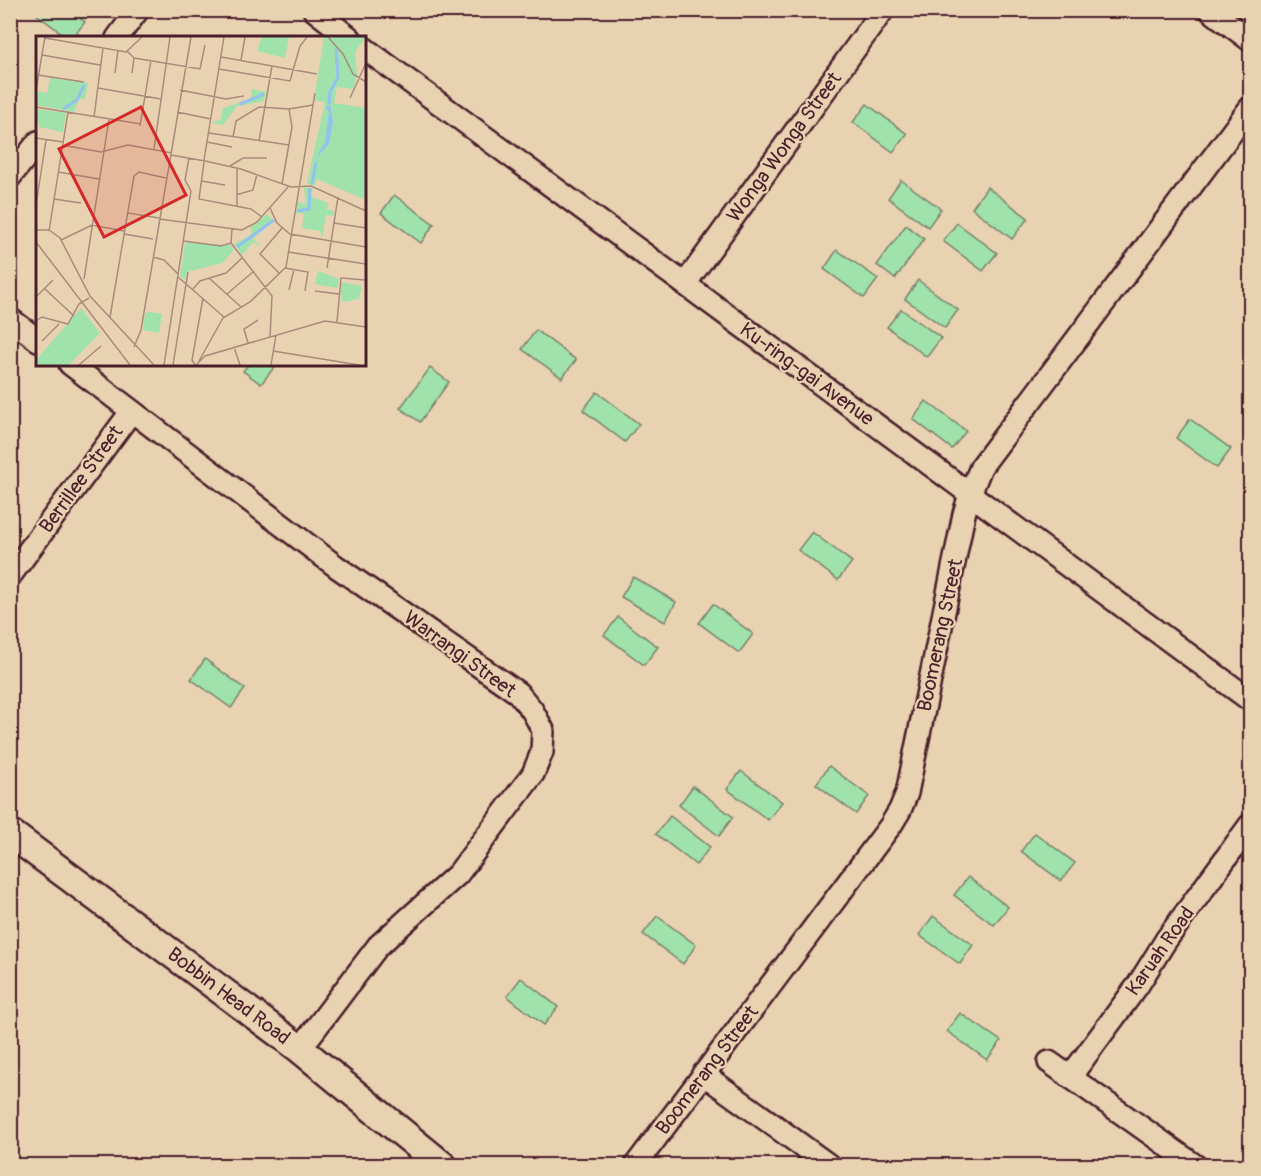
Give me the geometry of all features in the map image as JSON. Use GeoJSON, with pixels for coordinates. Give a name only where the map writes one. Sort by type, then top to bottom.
{"type":"FeatureCollection","features":[{"type":"Feature","properties":{"kind":"main road","name":"Bobbin Head Road"},"geometry":{"type":"LineString","coordinates":[[10,833],[300,1049],[442,1166]]}},
{"type":"Feature","properties":{"kind":"street"},"geometry":{"type":"LineString","coordinates":[[118,36],[138,10]]}},
{"type":"Feature","properties":{"kind":"street"},"geometry":{"type":"LineString","coordinates":[[314,10],[347,36]]}},
{"type":"Feature","properties":{"kind":"street","name":"Wonga Wonga Street"},"geometry":{"type":"LineString","coordinates":[[685,284],[883,10]]}},
{"type":"Feature","properties":{"kind":"street"},"geometry":{"type":"LineString","coordinates":[[1210,10],[1251,40]]}},
{"type":"Feature","properties":{"kind":"street","name":"Ku-ring-gai Avenue"},"geometry":{"type":"LineString","coordinates":[[366,49],[1251,700]]}},
{"type":"Feature","properties":{"kind":"street","name":"Boomerang Street"},"geometry":{"type":"LineString","coordinates":[[636,1166],[900,810],[907,793],[964,514],[981,467],[1251,108]]}},
{"type":"Feature","properties":{"kind":"street"},"geometry":{"type":"LineString","coordinates":[[10,177],[36,144]]}},
{"type":"Feature","properties":{"kind":"street"},"geometry":{"type":"LineString","coordinates":[[10,319],[36,338]]}},
{"type":"Feature","properties":{"kind":"street","name":"Warrangi Street"},"geometry":{"type":"LineString","coordinates":[[73,366],[338,567],[518,693],[543,730],[543,752],[533,774],[458,874],[378,946],[300,1049]]}},
{"type":"Feature","properties":{"kind":"street","name":"Berrillee Street"},"geometry":{"type":"LineString","coordinates":[[10,576],[131,412]]}},
{"type":"Feature","properties":{"kind":"street","name":"Karuah Road"},"geometry":{"type":"LineString","coordinates":[[1070,1077],[1138,985],[1166,940],[1251,825]]}},
{"type":"Feature","properties":{"kind":"street"},"geometry":{"type":"LineString","coordinates":[[1049,1062],[1196,1166]]}},
{"type":"Feature","properties":{"kind":"street"},"geometry":{"type":"LineString","coordinates":[[703,1074],[830,1166]]}},
{"type":"Feature","properties":{"kind":"green space"},"geometry":{"type":"Polygon","coordinates":[[[32,11],[70,11],[85,22],[74,36],[66,36],[32,11]]]}},
{"type":"Feature","properties":{"kind":"green space"},"geometry":{"type":"Polygon","coordinates":[[[867,104],[907,134],[893,152],[853,122],[867,104]]]}},
{"type":"Feature","properties":{"kind":"green space"},"geometry":{"type":"Polygon","coordinates":[[[901,180],[941,209],[928,227],[888,198],[901,180]]]}},
{"type":"Feature","properties":{"kind":"green space"},"geometry":{"type":"Polygon","coordinates":[[[987,187],[1028,218],[1012,239],[972,208],[987,187]]]}},
{"type":"Feature","properties":{"kind":"green space"},"geometry":{"type":"Polygon","coordinates":[[[394,195],[434,224],[421,243],[381,213],[394,195]]]}},
{"type":"Feature","properties":{"kind":"green space"},"geometry":{"type":"Polygon","coordinates":[[[957,223],[997,253],[983,271],[943,241],[957,223]]]}},
{"type":"Feature","properties":{"kind":"green space"},"geometry":{"type":"Polygon","coordinates":[[[906,225],[924,239],[895,279],[877,265],[906,225]]]}},
{"type":"Feature","properties":{"kind":"green space"},"geometry":{"type":"Polygon","coordinates":[[[837,250],[878,279],[864,298],[824,269],[837,250]]]}},
{"type":"Feature","properties":{"kind":"green space"},"geometry":{"type":"Polygon","coordinates":[[[918,280],[958,310],[945,328],[905,299],[918,280]]]}},
{"type":"Feature","properties":{"kind":"green space"},"geometry":{"type":"Polygon","coordinates":[[[901,309],[941,338],[927,357],[887,327],[901,309]]]}},
{"type":"Feature","properties":{"kind":"green space"},"geometry":{"type":"Polygon","coordinates":[[[536,330],[576,360],[562,378],[522,349],[536,330]]]}},
{"type":"Feature","properties":{"kind":"green space"},"geometry":{"type":"Polygon","coordinates":[[[247,366],[275,366],[261,384],[243,371],[247,366]]]}},
{"type":"Feature","properties":{"kind":"green space"},"geometry":{"type":"Polygon","coordinates":[[[430,368],[449,382],[420,422],[400,408],[430,368]]]}},
{"type":"Feature","properties":{"kind":"green space"},"geometry":{"type":"Polygon","coordinates":[[[597,392],[639,424],[625,442],[583,410],[597,392]]]}},
{"type":"Feature","properties":{"kind":"green space"},"geometry":{"type":"Polygon","coordinates":[[[926,401],[966,431],[952,449],[913,419],[926,401]]]}},
{"type":"Feature","properties":{"kind":"green space"},"geometry":{"type":"Polygon","coordinates":[[[1190,419],[1231,449],[1217,468],[1176,438],[1190,419]]]}},
{"type":"Feature","properties":{"kind":"green space"},"geometry":{"type":"Polygon","coordinates":[[[812,532],[852,562],[838,580],[798,550],[812,532]]]}},
{"type":"Feature","properties":{"kind":"green space"},"geometry":{"type":"Polygon","coordinates":[[[633,577],[676,602],[665,622],[621,597],[633,577]]]}},
{"type":"Feature","properties":{"kind":"green space"},"geometry":{"type":"Polygon","coordinates":[[[713,604],[753,634],[739,653],[699,623],[713,604]]]}},
{"type":"Feature","properties":{"kind":"green space"},"geometry":{"type":"Polygon","coordinates":[[[618,617],[658,647],[644,665],[604,635],[618,617]]]}},
{"type":"Feature","properties":{"kind":"green space"},"geometry":{"type":"Polygon","coordinates":[[[205,659],[245,689],[231,708],[191,679],[205,659]]]}},
{"type":"Feature","properties":{"kind":"green space"},"geometry":{"type":"Polygon","coordinates":[[[829,766],[869,796],[856,814],[816,784],[829,766]]]}},
{"type":"Feature","properties":{"kind":"green space"},"geometry":{"type":"Polygon","coordinates":[[[741,771],[782,802],[768,820],[727,789],[741,771]]]}},
{"type":"Feature","properties":{"kind":"green space"},"geometry":{"type":"Polygon","coordinates":[[[693,786],[733,817],[719,836],[679,805],[693,786]]]}},
{"type":"Feature","properties":{"kind":"green space"},"geometry":{"type":"Polygon","coordinates":[[[670,816],[710,847],[696,865],[656,834],[670,816]]]}},
{"type":"Feature","properties":{"kind":"green space"},"geometry":{"type":"Polygon","coordinates":[[[1035,833],[1075,863],[1061,881],[1021,851],[1035,833]]]}},
{"type":"Feature","properties":{"kind":"green space"},"geometry":{"type":"Polygon","coordinates":[[[968,877],[1008,907],[994,925],[954,895],[968,877]]]}},
{"type":"Feature","properties":{"kind":"green space"},"geometry":{"type":"Polygon","coordinates":[[[657,916],[696,945],[683,964],[643,934],[657,916]]]}},
{"type":"Feature","properties":{"kind":"green space"},"geometry":{"type":"Polygon","coordinates":[[[933,916],[973,945],[960,964],[919,935],[933,916]]]}},
{"type":"Feature","properties":{"kind":"green space"},"geometry":{"type":"Polygon","coordinates":[[[521,978],[558,1007],[544,1025],[507,996],[521,978]]]}},
{"type":"Feature","properties":{"kind":"green space"},"geometry":{"type":"Polygon","coordinates":[[[960,1013],[1001,1041],[987,1060],[947,1031],[960,1013]]]}}]}
